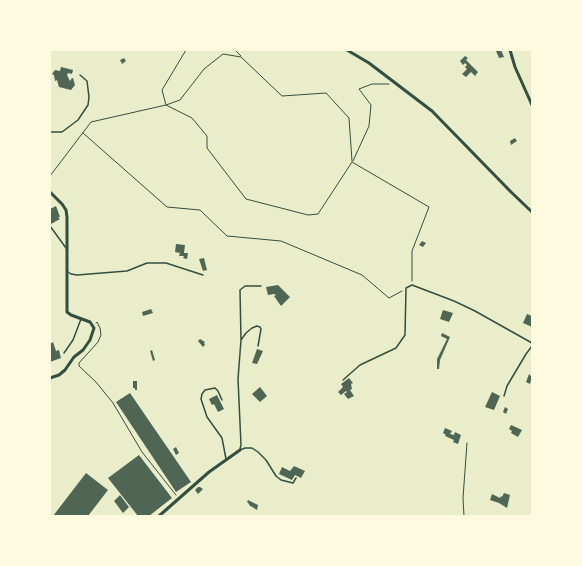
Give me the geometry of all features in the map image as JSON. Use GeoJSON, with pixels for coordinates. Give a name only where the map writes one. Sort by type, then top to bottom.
{"type":"FeatureCollection","features":[{"type":"Feature","properties":{"kind":"street"},"geometry":{"type":"LineString","coordinates":[[510,50],[515,67],[532,105]]}},
{"type":"Feature","properties":{"kind":"street"},"geometry":{"type":"LineString","coordinates":[[349,51],[369,62],[432,111],[510,192],[532,212]]}},
{"type":"Feature","properties":{"kind":"street"},"geometry":{"type":"LineString","coordinates":[[50,192],[66,210],[68,225],[67,312],[71,316],[90,322],[94,328],[90,340],[83,350],[74,357],[65,370],[59,375],[50,378]]}},
{"type":"Feature","properties":{"kind":"street"},"geometry":{"type":"LineString","coordinates":[[159,516],[209,472],[240,450]]}},
{"type":"Feature","properties":{"kind":"lane"},"geometry":{"type":"LineString","coordinates":[[50,132],[62,132],[78,120],[88,105],[89,97],[87,80],[80,76]]}},
{"type":"Feature","properties":{"kind":"lane"},"geometry":{"type":"LineString","coordinates":[[50,226],[68,249]]}},
{"type":"Feature","properties":{"kind":"lane"},"geometry":{"type":"LineString","coordinates":[[68,272],[77,275],[127,270],[147,263],[166,264],[203,275]]}},
{"type":"Feature","properties":{"kind":"lane"},"geometry":{"type":"LineString","coordinates":[[343,380],[360,365],[396,348],[405,335],[406,288],[412,285],[461,304],[532,343]]}},
{"type":"Feature","properties":{"kind":"lane"},"geometry":{"type":"LineString","coordinates":[[261,286],[245,286],[240,290],[241,340],[238,379],[240,450],[252,448],[258,452],[266,460],[276,476],[281,480],[293,483],[296,478]]}},
{"type":"Feature","properties":{"kind":"lane"},"geometry":{"type":"LineString","coordinates":[[64,353],[73,340],[81,319]]}},
{"type":"Feature","properties":{"kind":"lane"},"geometry":{"type":"LineString","coordinates":[[241,340],[252,328],[257,326],[260,327],[261,329],[258,346]]}},
{"type":"Feature","properties":{"kind":"lane"},"geometry":{"type":"LineString","coordinates":[[504,396],[507,386],[532,346]]}},
{"type":"Feature","properties":{"kind":"lane"},"geometry":{"type":"LineString","coordinates":[[222,400],[215,388],[205,390],[202,394],[201,400],[207,417],[222,438],[226,460]]}},
{"type":"Feature","properties":{"kind":"path"},"geometry":{"type":"LineString","coordinates":[[186,50],[162,90],[166,105],[192,118],[207,136],[207,148],[246,199],[308,215],[318,214],[352,162],[369,126],[370,105],[359,89],[372,84],[396,84]]}},
{"type":"Feature","properties":{"kind":"path"},"geometry":{"type":"LineString","coordinates":[[235,50],[282,96],[326,93],[349,118],[352,162]]}},
{"type":"Feature","properties":{"kind":"path"},"geometry":{"type":"LineString","coordinates":[[50,176],[91,122],[166,105],[180,100],[204,69],[223,54],[241,57]]}},
{"type":"Feature","properties":{"kind":"path"},"geometry":{"type":"LineString","coordinates":[[83,133],[167,207],[200,210],[227,236],[281,241],[362,275],[389,298],[406,288]]}},
{"type":"Feature","properties":{"kind":"path"},"geometry":{"type":"LineString","coordinates":[[352,162],[429,207],[412,251],[412,285]]}},
{"type":"Feature","properties":{"kind":"path"},"geometry":{"type":"LineString","coordinates":[[93,325],[97,322],[101,335],[98,342],[78,366],[96,382],[113,403],[142,452],[179,499]]}},
{"type":"Feature","properties":{"kind":"path"},"geometry":{"type":"LineString","coordinates":[[464,516],[467,443]]}},
{"type":"Feature","properties":{"kind":"building"},"geometry":{"type":"Polygon","coordinates":[[[501,50],[504,57],[499,58],[496,51],[501,50]]]}},
{"type":"Feature","properties":{"kind":"building"},"geometry":{"type":"Polygon","coordinates":[[[465,56],[468,58],[466,60],[478,72],[475,76],[471,72],[466,77],[462,74],[467,69],[465,67],[467,65],[465,63],[463,65],[460,61],[465,56]]]}},
{"type":"Feature","properties":{"kind":"building"},"geometry":{"type":"Polygon","coordinates":[[[124,58],[126,61],[122,64],[120,60],[124,58]]]}},
{"type":"Feature","properties":{"kind":"building"},"geometry":{"type":"Polygon","coordinates":[[[61,67],[73,70],[72,74],[68,73],[67,75],[70,81],[73,78],[75,85],[71,90],[59,87],[57,80],[55,81],[54,75],[52,74],[55,70],[60,71],[61,67]]]}},
{"type":"Feature","properties":{"kind":"building"},"geometry":{"type":"Polygon","coordinates":[[[515,138],[517,141],[511,145],[510,141],[515,138]]]}},
{"type":"Feature","properties":{"kind":"building"},"geometry":{"type":"Polygon","coordinates":[[[56,206],[60,217],[58,217],[60,219],[51,224],[50,209],[56,206]]]}},
{"type":"Feature","properties":{"kind":"building"},"geometry":{"type":"Polygon","coordinates":[[[422,241],[426,243],[423,247],[419,245],[422,241]]]}},
{"type":"Feature","properties":{"kind":"building"},"geometry":{"type":"Polygon","coordinates":[[[176,244],[185,245],[184,253],[188,253],[187,259],[183,258],[184,256],[179,256],[180,253],[175,252],[176,244]]]}},
{"type":"Feature","properties":{"kind":"building"},"geometry":{"type":"Polygon","coordinates":[[[204,258],[207,270],[203,271],[199,259],[204,258]]]}},
{"type":"Feature","properties":{"kind":"building"},"geometry":{"type":"Polygon","coordinates":[[[278,285],[290,297],[281,306],[274,296],[276,295],[268,295],[266,287],[278,285]]]}},
{"type":"Feature","properties":{"kind":"building"},"geometry":{"type":"Polygon","coordinates":[[[151,309],[153,313],[143,316],[142,312],[151,309]]]}},
{"type":"Feature","properties":{"kind":"building"},"geometry":{"type":"Polygon","coordinates":[[[443,310],[453,313],[449,322],[440,319],[443,310]]]}},
{"type":"Feature","properties":{"kind":"building"},"geometry":{"type":"Polygon","coordinates":[[[527,314],[532,316],[532,327],[523,323],[527,314]]]}},
{"type":"Feature","properties":{"kind":"building"},"geometry":{"type":"Polygon","coordinates":[[[442,333],[450,337],[440,360],[439,369],[437,369],[437,359],[447,339],[441,336],[442,333]]]}},
{"type":"Feature","properties":{"kind":"building"},"geometry":{"type":"Polygon","coordinates":[[[200,339],[205,342],[203,347],[198,341],[200,339]]]}},
{"type":"Feature","properties":{"kind":"building"},"geometry":{"type":"Polygon","coordinates":[[[53,342],[56,351],[59,350],[61,358],[50,362],[50,344],[53,342]]]}},
{"type":"Feature","properties":{"kind":"building"},"geometry":{"type":"Polygon","coordinates":[[[257,349],[263,351],[257,364],[252,363],[257,349]]]}},
{"type":"Feature","properties":{"kind":"building"},"geometry":{"type":"Polygon","coordinates":[[[152,350],[155,360],[153,361],[150,351],[152,350]]]}},
{"type":"Feature","properties":{"kind":"building"},"geometry":{"type":"Polygon","coordinates":[[[529,374],[532,377],[530,384],[526,382],[529,374]]]}},
{"type":"Feature","properties":{"kind":"building"},"geometry":{"type":"Polygon","coordinates":[[[349,378],[353,383],[351,384],[352,389],[350,390],[354,396],[348,399],[344,394],[347,392],[346,391],[341,395],[338,392],[343,387],[341,384],[349,378]]]}},
{"type":"Feature","properties":{"kind":"building"},"geometry":{"type":"Polygon","coordinates":[[[133,381],[137,381],[137,390],[133,388],[133,381]]]}},
{"type":"Feature","properties":{"kind":"building"},"geometry":{"type":"Polygon","coordinates":[[[260,387],[267,396],[260,402],[252,394],[260,387]]]}},
{"type":"Feature","properties":{"kind":"building"},"geometry":{"type":"Polygon","coordinates":[[[492,392],[500,396],[494,410],[485,407],[492,392]]]}},
{"type":"Feature","properties":{"kind":"building"},"geometry":{"type":"Polygon","coordinates":[[[130,393],[191,482],[176,492],[116,402],[130,393]]]}},
{"type":"Feature","properties":{"kind":"building"},"geometry":{"type":"Polygon","coordinates":[[[217,395],[224,409],[218,412],[214,404],[212,405],[209,399],[217,395]]]}},
{"type":"Feature","properties":{"kind":"building"},"geometry":{"type":"Polygon","coordinates":[[[505,407],[508,409],[506,414],[503,412],[505,407]]]}},
{"type":"Feature","properties":{"kind":"building"},"geometry":{"type":"Polygon","coordinates":[[[511,425],[522,430],[518,437],[511,433],[512,431],[509,429],[511,425]]]}},
{"type":"Feature","properties":{"kind":"building"},"geometry":{"type":"Polygon","coordinates":[[[445,428],[452,431],[450,434],[454,435],[455,432],[461,435],[458,444],[453,442],[454,440],[445,436],[446,435],[443,433],[445,428]]]}},
{"type":"Feature","properties":{"kind":"building"},"geometry":{"type":"Polygon","coordinates":[[[176,447],[179,453],[176,455],[173,449],[176,447]]]}},
{"type":"Feature","properties":{"kind":"building"},"geometry":{"type":"Polygon","coordinates":[[[139,455],[172,498],[149,516],[138,516],[108,478],[139,455]]]}},
{"type":"Feature","properties":{"kind":"building"},"geometry":{"type":"Polygon","coordinates":[[[294,466],[305,471],[301,478],[295,475],[292,480],[279,474],[282,467],[290,471],[294,466]]]}},
{"type":"Feature","properties":{"kind":"building"},"geometry":{"type":"Polygon","coordinates":[[[86,473],[108,490],[88,516],[53,516],[86,473]]]}},
{"type":"Feature","properties":{"kind":"building"},"geometry":{"type":"Polygon","coordinates":[[[198,487],[203,489],[198,494],[195,490],[198,487]]]}},
{"type":"Feature","properties":{"kind":"building"},"geometry":{"type":"Polygon","coordinates":[[[504,493],[510,495],[507,508],[490,500],[492,494],[500,498],[504,493]]]}},
{"type":"Feature","properties":{"kind":"building"},"geometry":{"type":"Polygon","coordinates":[[[120,495],[129,507],[123,513],[114,501],[120,495]]]}},
{"type":"Feature","properties":{"kind":"building"},"geometry":{"type":"Polygon","coordinates":[[[248,500],[258,505],[257,510],[249,505],[247,502],[248,500]]]}}]}
